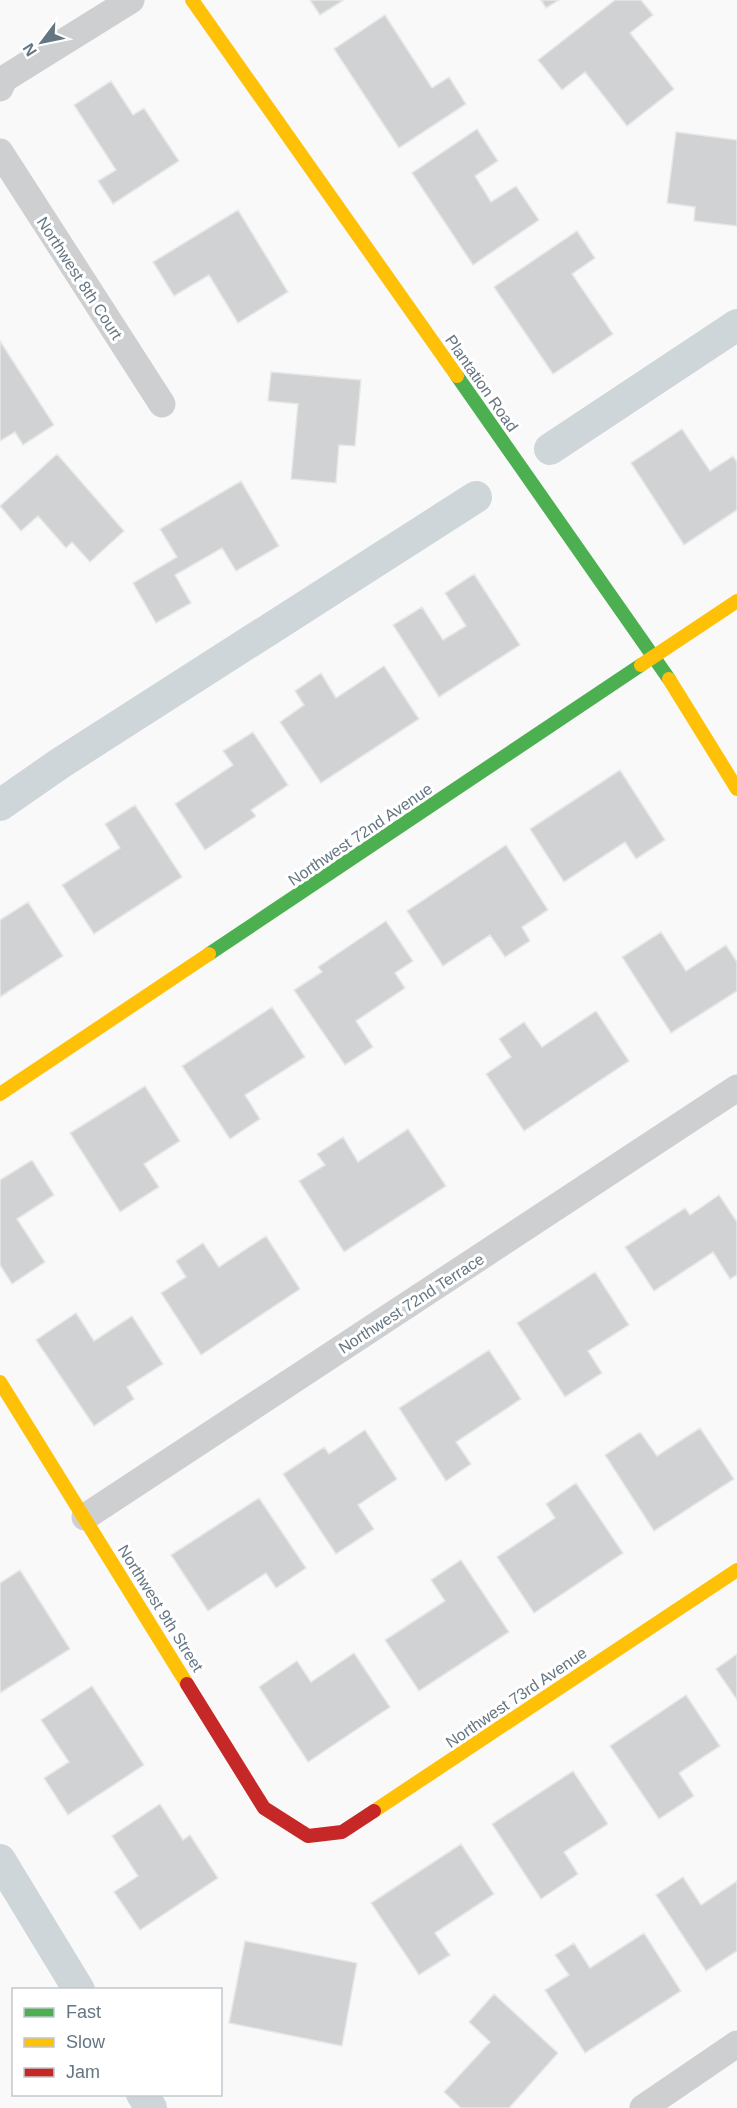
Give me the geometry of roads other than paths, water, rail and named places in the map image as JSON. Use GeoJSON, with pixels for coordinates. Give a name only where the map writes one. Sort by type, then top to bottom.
{"type":"FeatureCollection","features":[{"type":"Feature","properties":{"kind":"street"},"geometry":{"type":"LineString","coordinates":[[0,88],[4,79],[131,0]]}},
{"type":"Feature","properties":{"kind":"street","name":"Plantation Road"},"geometry":{"type":"LineString","coordinates":[[192,0],[655,657],[737,789]]}},
{"type":"Feature","properties":{"kind":"street","name":"Northwest 8th Court"},"geometry":{"type":"LineString","coordinates":[[0,152],[162,404]]}},
{"type":"Feature","properties":{"kind":"street","name":"Northwest 72nd Avenue"},"geometry":{"type":"LineString","coordinates":[[0,1094],[737,601]]}},
{"type":"Feature","properties":{"kind":"street","name":"Northwest 72nd Terrace"},"geometry":{"type":"LineString","coordinates":[[86,1517],[737,1088]]}},
{"type":"Feature","properties":{"kind":"street","name":"Northwest 9th Street"},"geometry":{"type":"LineString","coordinates":[[0,1382],[86,1517],[264,1808],[308,1836]]}},
{"type":"Feature","properties":{"kind":"street","name":"Northwest 73rd Avenue"},"geometry":{"type":"LineString","coordinates":[[308,1836],[342,1832],[737,1570]]}},
{"type":"Feature","properties":{"kind":"street"},"geometry":{"type":"LineString","coordinates":[[643,2108],[737,2044]]}},
{"type":"Feature","properties":{"kind":"waterway"},"geometry":{"type":"LineString","coordinates":[[550,449],[737,325]]}},
{"type":"Feature","properties":{"kind":"waterway"},"geometry":{"type":"LineString","coordinates":[[0,805],[59,764],[476,497]]}},
{"type":"Feature","properties":{"kind":"waterway"},"geometry":{"type":"LineString","coordinates":[[0,1860],[78,1988]]}},
{"type":"Feature","properties":{"kind":"waterway"},"geometry":{"type":"LineString","coordinates":[[143,2096],[151,2108]]}}]}
